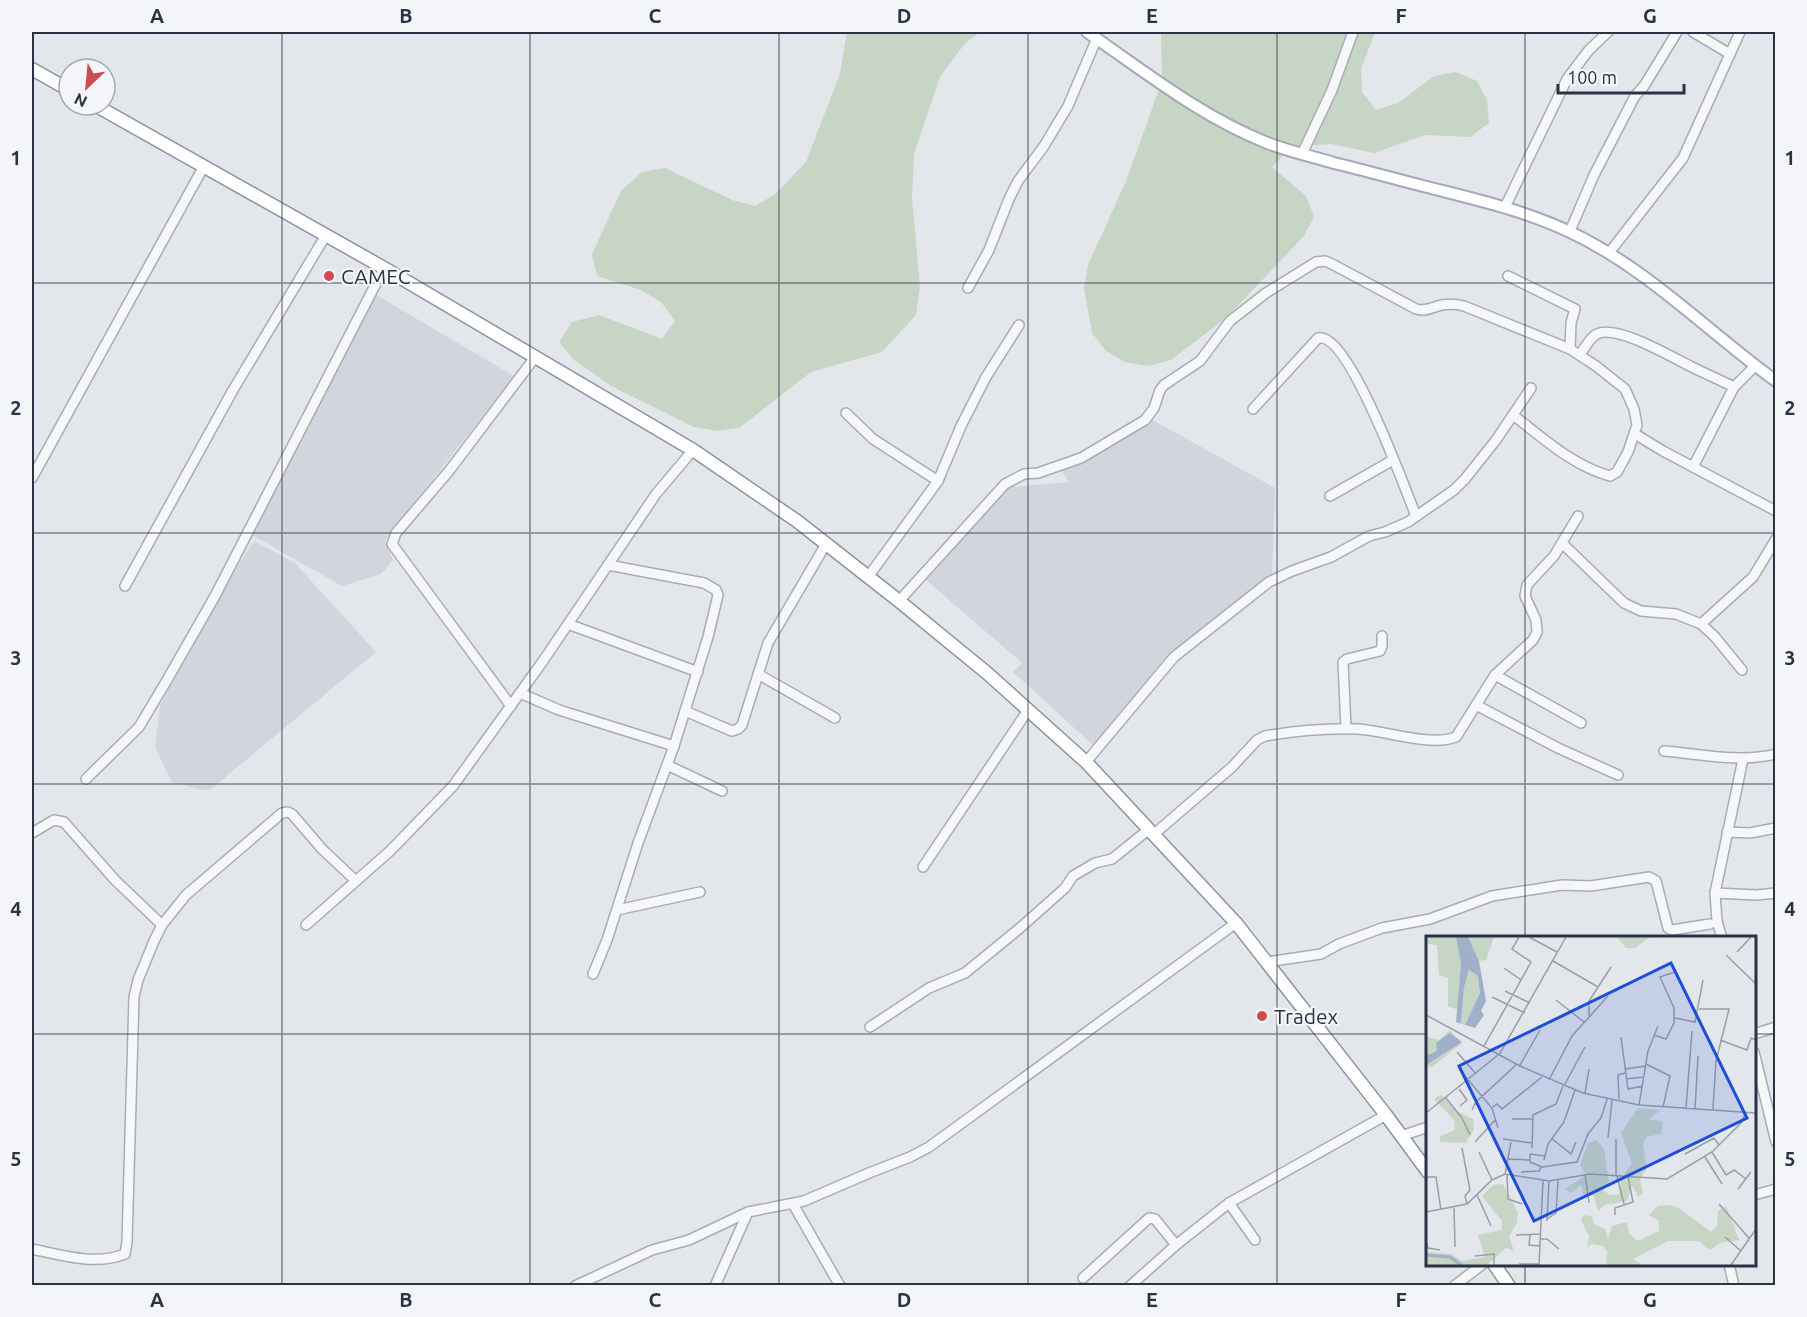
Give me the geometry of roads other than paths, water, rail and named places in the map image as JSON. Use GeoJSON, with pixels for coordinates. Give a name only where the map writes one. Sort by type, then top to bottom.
{"type":"FeatureCollection","features":[{"type":"Feature","properties":{"kind":"highway"},"geometry":{"type":"LineString","coordinates":[[32,69],[57,83]]}},
{"type":"Feature","properties":{"kind":"highway"},"geometry":{"type":"LineString","coordinates":[[116,117],[384,268],[693,450],[797,521],[899,601],[1086,762],[1236,923],[1426,1169]]}},
{"type":"Feature","properties":{"kind":"highway"},"geometry":{"type":"LineString","coordinates":[[1496,1266],[1509,1286]]}},
{"type":"Feature","properties":{"kind":"main road"},"geometry":{"type":"LineString","coordinates":[[1092,35],[1220,121],[1264,142],[1505,207],[1569,231],[1608,253],[1654,284],[1776,381]]}},
{"type":"Feature","properties":{"kind":"street"},"geometry":{"type":"LineString","coordinates":[[1302,154],[1332,90],[1353,32]]}},
{"type":"Feature","properties":{"kind":"street"},"geometry":{"type":"LineString","coordinates":[[1505,207],[1567,79],[1589,50],[1608,32]]}},
{"type":"Feature","properties":{"kind":"street"},"geometry":{"type":"LineString","coordinates":[[1569,231],[1594,175],[1635,96],[1644,86],[1677,32]]}},
{"type":"Feature","properties":{"kind":"street"},"geometry":{"type":"LineString","coordinates":[[1693,32],[1730,54]]}},
{"type":"Feature","properties":{"kind":"street"},"geometry":{"type":"LineString","coordinates":[[1608,253],[1683,158],[1740,32]]}},
{"type":"Feature","properties":{"kind":"street"},"geometry":{"type":"LineString","coordinates":[[968,288],[989,250],[1018,181],[1044,146],[1068,106],[1092,35]]}},
{"type":"Feature","properties":{"kind":"street"},"geometry":{"type":"LineString","coordinates":[[32,478],[204,166]]}},
{"type":"Feature","properties":{"kind":"street"},"geometry":{"type":"LineString","coordinates":[[125,586],[233,390],[326,235]]}},
{"type":"Feature","properties":{"kind":"street"},"geometry":{"type":"LineString","coordinates":[[899,601],[1005,484],[1024,474],[1038,473],[1081,458],[1145,420],[1154,408],[1164,385],[1200,361],[1230,321],[1266,293],[1316,262],[1324,261],[1332,264],[1416,309],[1424,311],[1441,305],[1454,304],[1464,306],[1570,349],[1625,389],[1637,418],[1635,434],[1628,452],[1617,472],[1610,476],[1568,457],[1513,416]]}},
{"type":"Feature","properties":{"kind":"street"},"geometry":{"type":"LineString","coordinates":[[86,779],[139,727],[167,680],[215,596],[384,268]]}},
{"type":"Feature","properties":{"kind":"street"},"geometry":{"type":"LineString","coordinates":[[1508,276],[1575,309],[1571,323],[1570,349]]}},
{"type":"Feature","properties":{"kind":"street"},"geometry":{"type":"LineString","coordinates":[[868,577],[938,481],[961,426],[986,377],[1019,325]]}},
{"type":"Feature","properties":{"kind":"street"},"geometry":{"type":"LineString","coordinates":[[1580,355],[1594,335],[1604,332],[1656,347],[1689,366],[1734,387]]}},
{"type":"Feature","properties":{"kind":"street"},"geometry":{"type":"LineString","coordinates":[[1253,409],[1318,338],[1322,337],[1330,341],[1341,352],[1362,387],[1416,516]]}},
{"type":"Feature","properties":{"kind":"street"},"geometry":{"type":"LineString","coordinates":[[511,706],[392,544],[396,533],[448,471],[536,356]]}},
{"type":"Feature","properties":{"kind":"street"},"geometry":{"type":"LineString","coordinates":[[1693,467],[1734,387],[1755,366]]}},
{"type":"Feature","properties":{"kind":"street"},"geometry":{"type":"LineString","coordinates":[[1086,762],[1174,657],[1269,582],[1331,557],[1369,536],[1408,522],[1454,490],[1513,416],[1531,388]]}},
{"type":"Feature","properties":{"kind":"street"},"geometry":{"type":"LineString","coordinates":[[846,413],[873,439],[938,481]]}},
{"type":"Feature","properties":{"kind":"street"},"geometry":{"type":"LineString","coordinates":[[1635,434],[1776,511]]}},
{"type":"Feature","properties":{"kind":"street"},"geometry":{"type":"LineString","coordinates":[[306,925],[390,851],[453,786],[511,706],[656,494],[693,450]]}},
{"type":"Feature","properties":{"kind":"street"},"geometry":{"type":"LineString","coordinates":[[1330,496],[1393,460]]}},
{"type":"Feature","properties":{"kind":"street"},"geometry":{"type":"LineString","coordinates":[[870,1027],[929,988],[965,973],[987,957],[1065,888],[1073,876],[1095,863],[1112,859],[1150,832],[1232,767],[1257,740],[1265,736],[1360,729],[1433,740],[1449,740],[1456,737],[1495,675],[1533,640],[1537,632],[1536,620],[1526,602],[1525,590],[1563,544],[1578,516]]}},
{"type":"Feature","properties":{"kind":"street"},"geometry":{"type":"LineString","coordinates":[[1701,624],[1753,577],[1776,539]]}},
{"type":"Feature","properties":{"kind":"street"},"geometry":{"type":"LineString","coordinates":[[685,711],[732,731],[742,725],[768,644],[826,544]]}},
{"type":"Feature","properties":{"kind":"street"},"geometry":{"type":"LineString","coordinates":[[1563,544],[1624,603],[1641,611],[1676,614],[1701,624],[1715,637],[1742,670]]}},
{"type":"Feature","properties":{"kind":"street"},"geometry":{"type":"LineString","coordinates":[[593,974],[674,746],[698,672],[718,595],[716,590],[704,583],[608,565]]}},
{"type":"Feature","properties":{"kind":"street"},"geometry":{"type":"LineString","coordinates":[[568,624],[698,672]]}},
{"type":"Feature","properties":{"kind":"street"},"geometry":{"type":"LineString","coordinates":[[1346,729],[1343,662],[1380,651],[1382,636]]}},
{"type":"Feature","properties":{"kind":"street"},"geometry":{"type":"LineString","coordinates":[[758,674],[835,718]]}},
{"type":"Feature","properties":{"kind":"street"},"geometry":{"type":"LineString","coordinates":[[1495,675],[1581,723]]}},
{"type":"Feature","properties":{"kind":"street"},"geometry":{"type":"LineString","coordinates":[[520,693],[559,710],[674,746]]}},
{"type":"Feature","properties":{"kind":"street"},"geometry":{"type":"LineString","coordinates":[[1476,705],[1558,748],[1618,775]]}},
{"type":"Feature","properties":{"kind":"street"},"geometry":{"type":"LineString","coordinates":[[923,867],[1028,710]]}},
{"type":"Feature","properties":{"kind":"street"},"geometry":{"type":"LineString","coordinates":[[1664,751],[1743,759],[1756,759],[1776,754]]}},
{"type":"Feature","properties":{"kind":"street"},"geometry":{"type":"LineString","coordinates":[[1721,936],[1714,893],[1743,759]]}},
{"type":"Feature","properties":{"kind":"street"},"geometry":{"type":"LineString","coordinates":[[667,765],[722,791]]}},
{"type":"Feature","properties":{"kind":"street"},"geometry":{"type":"LineString","coordinates":[[32,1249],[106,1260],[124,1254],[127,1242],[134,997],[138,980],[162,925],[186,895],[282,813],[288,812],[356,881]]}},
{"type":"Feature","properties":{"kind":"street"},"geometry":{"type":"LineString","coordinates":[[32,832],[54,820],[64,822],[115,880],[162,925]]}},
{"type":"Feature","properties":{"kind":"street"},"geometry":{"type":"LineString","coordinates":[[1726,832],[1750,833],[1776,828]]}},
{"type":"Feature","properties":{"kind":"street"},"geometry":{"type":"LineString","coordinates":[[1267,962],[1321,954],[1382,928],[1430,919],[1492,896],[1562,885],[1591,886],[1649,877],[1656,881],[1668,928],[1672,930],[1710,924]]}},
{"type":"Feature","properties":{"kind":"street"},"geometry":{"type":"LineString","coordinates":[[616,910],[700,891]]}},
{"type":"Feature","properties":{"kind":"street"},"geometry":{"type":"LineString","coordinates":[[1714,893],[1757,895],[1776,893]]}},
{"type":"Feature","properties":{"kind":"street"},"geometry":{"type":"LineString","coordinates":[[575,1286],[652,1250],[689,1240],[748,1212],[804,1201],[929,1148],[1236,923]]}},
{"type":"Feature","properties":{"kind":"street"},"geometry":{"type":"LineString","coordinates":[[1756,1034],[1776,1027]]}},
{"type":"Feature","properties":{"kind":"street"},"geometry":{"type":"LineString","coordinates":[[1756,1056],[1776,1143]]}},
{"type":"Feature","properties":{"kind":"street"},"geometry":{"type":"LineString","coordinates":[[1130,1286],[1176,1245],[1229,1203],[1386,1115]]}},
{"type":"Feature","properties":{"kind":"street"},"geometry":{"type":"LineString","coordinates":[[1401,1136],[1426,1128]]}},
{"type":"Feature","properties":{"kind":"street"},"geometry":{"type":"LineString","coordinates":[[1756,1195],[1776,1189]]}},
{"type":"Feature","properties":{"kind":"street"},"geometry":{"type":"LineString","coordinates":[[1229,1203],[1255,1240]]}},
{"type":"Feature","properties":{"kind":"street"},"geometry":{"type":"LineString","coordinates":[[793,1204],[840,1286]]}},
{"type":"Feature","properties":{"kind":"street"},"geometry":{"type":"LineString","coordinates":[[715,1286],[748,1212]]}},
{"type":"Feature","properties":{"kind":"street"},"geometry":{"type":"LineString","coordinates":[[1083,1278],[1149,1218],[1155,1219],[1176,1245]]}},
{"type":"Feature","properties":{"kind":"street"},"geometry":{"type":"LineString","coordinates":[[1454,1286],[1481,1266]]}},
{"type":"Feature","properties":{"kind":"street"},"geometry":{"type":"LineString","coordinates":[[1729,1266],[1734,1286]]}},
{"type":"Feature","properties":{"kind":"place","name":"CAMEC"},"geometry":{"type":"Point","coordinates":[329,276]}},
{"type":"Feature","properties":{"kind":"place","name":"Tradex"},"geometry":{"type":"Point","coordinates":[1262,1016]}}]}
